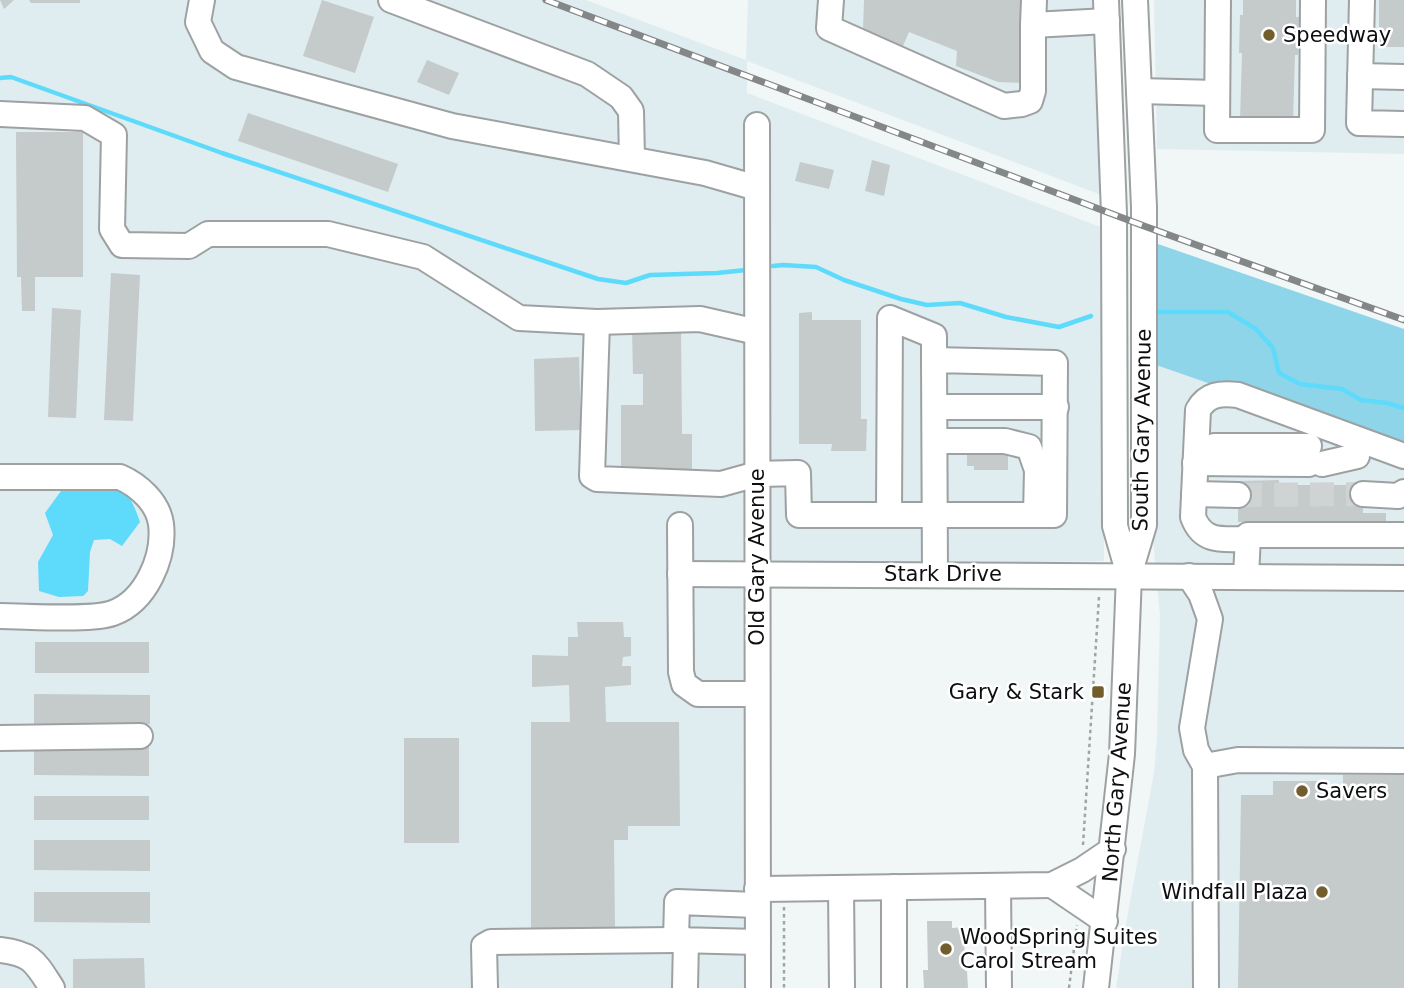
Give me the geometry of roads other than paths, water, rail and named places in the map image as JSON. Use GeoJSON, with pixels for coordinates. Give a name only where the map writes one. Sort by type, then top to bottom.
{"type":"FeatureCollection","features":[{"type":"Feature","properties":{"kind":"street"},"geometry":{"type":"LineString","coordinates":[[202,0],[198,22],[212,51],[236,67],[453,126],[705,173],[757,187]]}},
{"type":"Feature","properties":{"kind":"street"},"geometry":{"type":"LineString","coordinates":[[391,0],[587,74],[621,97],[631,111],[632,159]]}},
{"type":"Feature","properties":{"kind":"street"},"geometry":{"type":"LineString","coordinates":[[831,0],[830,29],[1004,106],[1030,100],[1034,0]]}},
{"type":"Feature","properties":{"kind":"street","name":"South Gary Avenue"},"geometry":{"type":"LineString","coordinates":[[1129,575],[1144,525],[1144,216],[1135,0]]}},
{"type":"Feature","properties":{"kind":"street"},"geometry":{"type":"LineString","coordinates":[[1218,0],[1217,130],[1312,130],[1313,0]]}},
{"type":"Feature","properties":{"kind":"street"},"geometry":{"type":"LineString","coordinates":[[1362,0],[1359,123],[1404,124]]}},
{"type":"Feature","properties":{"kind":"street"},"geometry":{"type":"LineString","coordinates":[[1033,25],[1107,11]]}},
{"type":"Feature","properties":{"kind":"street","name":"South Gary Avenue"},"geometry":{"type":"LineString","coordinates":[[1107,11],[1114,215],[1115,526],[1129,575]]}},
{"type":"Feature","properties":{"kind":"street"},"geometry":{"type":"LineString","coordinates":[[1360,76],[1404,77]]}},
{"type":"Feature","properties":{"kind":"street"},"geometry":{"type":"LineString","coordinates":[[1139,91],[1217,93]]}},
{"type":"Feature","properties":{"kind":"street"},"geometry":{"type":"LineString","coordinates":[[0,114],[85,118],[114,135],[112,229],[122,245],[189,246],[208,234],[328,234],[423,257],[519,318],[597,322],[699,319],[757,332]]}},
{"type":"Feature","properties":{"kind":"street","name":"Old Gary Avenue"},"geometry":{"type":"LineString","coordinates":[[757,125],[758,988]]}},
{"type":"Feature","properties":{"kind":"street"},"geometry":{"type":"LineString","coordinates":[[889,516],[890,318],[934,336],[936,575]]}},
{"type":"Feature","properties":{"kind":"street"},"geometry":{"type":"LineString","coordinates":[[597,322],[592,476],[597,479],[721,484],[757,474],[798,473],[799,515],[1054,515],[1055,363],[934,360]]}},
{"type":"Feature","properties":{"kind":"street"},"geometry":{"type":"LineString","coordinates":[[1404,456],[1238,395],[1218,394],[1209,397],[1198,410],[1193,498],[1195,522],[1204,534],[1222,539],[1404,535]]}},
{"type":"Feature","properties":{"kind":"street"},"geometry":{"type":"LineString","coordinates":[[935,407],[1056,407]]}},
{"type":"Feature","properties":{"kind":"street"},"geometry":{"type":"LineString","coordinates":[[935,441],[1005,441],[1029,447],[1035,457],[1037,470],[1035,515]]}},
{"type":"Feature","properties":{"kind":"street"},"geometry":{"type":"LineString","coordinates":[[1196,447],[1357,456],[1378,461],[1404,475]]}},
{"type":"Feature","properties":{"kind":"street"},"geometry":{"type":"LineString","coordinates":[[0,477],[120,477],[134,484],[152,502],[161,523],[155,567],[142,593],[115,613],[98,616],[0,616]]}},
{"type":"Feature","properties":{"kind":"street"},"geometry":{"type":"LineString","coordinates":[[1363,494],[1398,496],[1404,492]]}},
{"type":"Feature","properties":{"kind":"street"},"geometry":{"type":"LineString","coordinates":[[1193,498],[1238,495]]}},
{"type":"Feature","properties":{"kind":"street"},"geometry":{"type":"LineString","coordinates":[[680,525],[681,672],[684,684],[698,694],[756,694]]}},
{"type":"Feature","properties":{"kind":"street"},"geometry":{"type":"LineString","coordinates":[[1246,577],[1248,537]]}},
{"type":"Feature","properties":{"kind":"street","name":"Stark Drive"},"geometry":{"type":"LineString","coordinates":[[680,574],[1404,578]]}},
{"type":"Feature","properties":{"kind":"street","name":"North Gary Avenue"},"geometry":{"type":"LineString","coordinates":[[1096,988],[1122,754],[1129,575]]}},
{"type":"Feature","properties":{"kind":"street"},"geometry":{"type":"LineString","coordinates":[[1189,576],[1201,594],[1210,618],[1192,728],[1192,740],[1205,766],[1206,988]]}},
{"type":"Feature","properties":{"kind":"street"},"geometry":{"type":"LineString","coordinates":[[0,738],[140,736]]}},
{"type":"Feature","properties":{"kind":"street"},"geometry":{"type":"LineString","coordinates":[[1205,766],[1238,760],[1404,761]]}},
{"type":"Feature","properties":{"kind":"street"},"geometry":{"type":"LineString","coordinates":[[685,988],[677,902],[841,888],[1052,885],[1082,870],[1113,849]]}},
{"type":"Feature","properties":{"kind":"street"},"geometry":{"type":"LineString","coordinates":[[1052,885],[1105,921]]}},
{"type":"Feature","properties":{"kind":"street"},"geometry":{"type":"LineString","coordinates":[[998,886],[999,988]]}},
{"type":"Feature","properties":{"kind":"street"},"geometry":{"type":"LineString","coordinates":[[894,887],[894,988]]}},
{"type":"Feature","properties":{"kind":"street"},"geometry":{"type":"LineString","coordinates":[[841,888],[842,988]]}},
{"type":"Feature","properties":{"kind":"street"},"geometry":{"type":"LineString","coordinates":[[485,988],[484,946],[491,943],[681,940],[758,942]]}},
{"type":"Feature","properties":{"kind":"street"},"geometry":{"type":"LineString","coordinates":[[0,950],[15,952],[34,960],[52,988]]}},
{"type":"Feature","properties":{"kind":"waterway"},"geometry":{"type":"LineString","coordinates":[[0,78],[11,77],[222,153],[598,279],[626,283],[650,275],[746,270]]}},
{"type":"Feature","properties":{"kind":"waterway"},"geometry":{"type":"LineString","coordinates":[[773,266],[816,267],[844,280],[901,299],[927,305],[960,303],[1006,317],[1059,327],[1091,316]]}},
{"type":"Feature","properties":{"kind":"waterway"},"geometry":{"type":"LineString","coordinates":[[1151,312],[1228,312],[1256,329],[1273,348],[1279,373],[1300,384],[1342,389],[1361,400],[1404,408]]}},
{"type":"Feature","properties":{"kind":"tunnel"},"geometry":{"type":"LineString","coordinates":[[1238,495],[1363,494]]}},
{"type":"Feature","properties":{"kind":"railway"},"geometry":{"type":"LineString","coordinates":[[546,0],[1144,226],[1404,320]]}},
{"type":"Feature","properties":{"kind":"place","name":"Speedway"},"geometry":{"type":"Point","coordinates":[1269,35]}},
{"type":"Feature","properties":{"kind":"place","name":"Gary & Stark"},"geometry":{"type":"Point","coordinates":[1098,692]}},
{"type":"Feature","properties":{"kind":"place","name":"Savers"},"geometry":{"type":"Point","coordinates":[1302,791]}},
{"type":"Feature","properties":{"kind":"place","name":"Windfall Plaza"},"geometry":{"type":"Point","coordinates":[1322,892]}},
{"type":"Feature","properties":{"kind":"place","name":"WoodSpring Suites Carol Stream"},"geometry":{"type":"Point","coordinates":[946,949]}}]}
